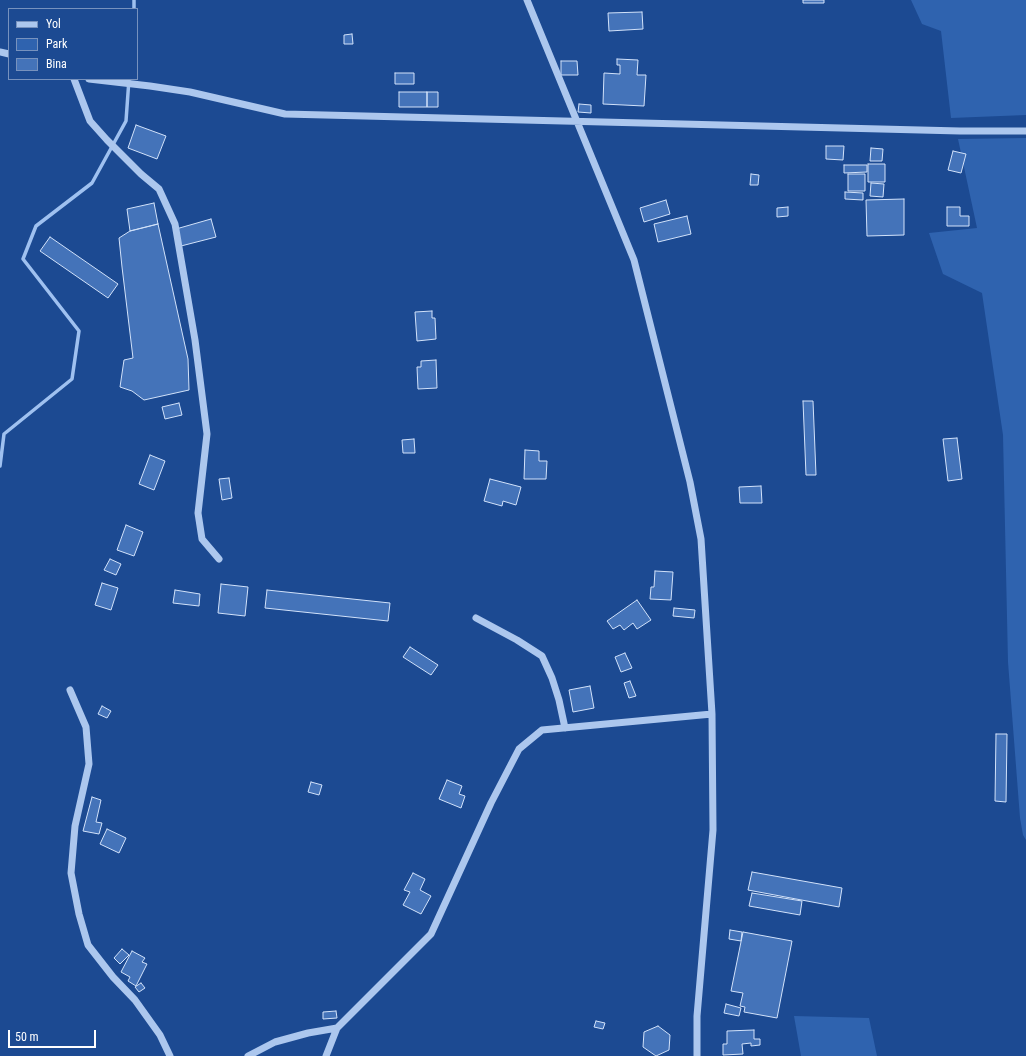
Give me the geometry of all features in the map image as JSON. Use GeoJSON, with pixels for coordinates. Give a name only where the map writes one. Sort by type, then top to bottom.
{"type":"FeatureCollection","features":[{"type":"Feature","properties":{"kind":"street"},"geometry":{"type":"LineString","coordinates":[[527,0],[634,260],[690,482],[701,539],[712,714],[713,830],[697,1016],[697,1056]]}},
{"type":"Feature","properties":{"kind":"street"},"geometry":{"type":"LineString","coordinates":[[74,80],[90,121],[141,174],[159,189],[174,224],[195,340],[207,434],[198,513],[202,539],[219,559]]}},
{"type":"Feature","properties":{"kind":"street"},"geometry":{"type":"LineString","coordinates":[[96,80],[190,92],[285,114],[960,131],[1026,131]]}},
{"type":"Feature","properties":{"kind":"street"},"geometry":{"type":"LineString","coordinates":[[476,618],[517,640],[542,656],[552,678],[559,700],[565,728]]}},
{"type":"Feature","properties":{"kind":"street"},"geometry":{"type":"LineString","coordinates":[[70,690],[86,727],[89,764],[75,826],[71,873],[79,914],[88,945],[113,977],[135,1000],[148,1017],[160,1035],[170,1056]]}},
{"type":"Feature","properties":{"kind":"street"},"geometry":{"type":"LineString","coordinates":[[326,1056],[337,1028],[431,934],[491,803],[519,749],[542,730],[712,714]]}},
{"type":"Feature","properties":{"kind":"street"},"geometry":{"type":"LineString","coordinates":[[248,1056],[275,1042],[308,1033],[337,1028]]}},
{"type":"Feature","properties":{"kind":"green space"},"geometry":{"type":"Polygon","coordinates":[[[911,0],[1026,0],[1026,115],[951,118],[941,31],[922,24],[911,0]]]}},
{"type":"Feature","properties":{"kind":"green space"},"geometry":{"type":"Polygon","coordinates":[[[1026,138],[1026,840],[1023,835],[1020,818],[1008,662],[1003,435],[982,293],[943,274],[929,233],[977,228],[958,139],[1026,138]]]}},
{"type":"Feature","properties":{"kind":"green space"},"geometry":{"type":"Polygon","coordinates":[[[794,1016],[869,1018],[877,1056],[801,1056],[794,1016]]]}},
{"type":"Feature","properties":{"kind":"building"},"geometry":{"type":"Polygon","coordinates":[[[803,0],[824,0],[824,3],[803,3],[803,0]]]}},
{"type":"Feature","properties":{"kind":"building"},"geometry":{"type":"Polygon","coordinates":[[[642,12],[643,29],[609,31],[608,13],[642,12]]]}},
{"type":"Feature","properties":{"kind":"building"},"geometry":{"type":"Polygon","coordinates":[[[352,34],[353,44],[344,44],[344,35],[352,34]]]}},
{"type":"Feature","properties":{"kind":"building"},"geometry":{"type":"Polygon","coordinates":[[[617,59],[638,60],[637,75],[646,75],[644,106],[603,104],[604,73],[620,74],[620,65],[617,65],[617,59]]]}},
{"type":"Feature","properties":{"kind":"building"},"geometry":{"type":"Polygon","coordinates":[[[561,61],[577,61],[578,75],[561,75],[561,61]]]}},
{"type":"Feature","properties":{"kind":"building"},"geometry":{"type":"Polygon","coordinates":[[[395,73],[414,73],[414,84],[395,84],[395,73]]]}},
{"type":"Feature","properties":{"kind":"building"},"geometry":{"type":"Polygon","coordinates":[[[399,92],[427,92],[427,107],[399,107],[399,92]]]}},
{"type":"Feature","properties":{"kind":"building"},"geometry":{"type":"Polygon","coordinates":[[[427,92],[438,92],[438,107],[427,107],[427,92]]]}},
{"type":"Feature","properties":{"kind":"building"},"geometry":{"type":"Polygon","coordinates":[[[579,104],[591,105],[591,113],[578,112],[579,104]]]}},
{"type":"Feature","properties":{"kind":"building"},"geometry":{"type":"Polygon","coordinates":[[[136,125],[166,136],[157,159],[128,148],[136,125]]]}},
{"type":"Feature","properties":{"kind":"building"},"geometry":{"type":"Polygon","coordinates":[[[826,146],[844,146],[843,160],[826,159],[826,146]]]}},
{"type":"Feature","properties":{"kind":"building"},"geometry":{"type":"Polygon","coordinates":[[[871,148],[883,149],[882,161],[870,161],[871,148]]]}},
{"type":"Feature","properties":{"kind":"building"},"geometry":{"type":"Polygon","coordinates":[[[953,151],[966,154],[961,173],[948,170],[953,151]]]}},
{"type":"Feature","properties":{"kind":"building"},"geometry":{"type":"Polygon","coordinates":[[[868,164],[885,164],[885,182],[868,182],[868,164]]]}},
{"type":"Feature","properties":{"kind":"building"},"geometry":{"type":"Polygon","coordinates":[[[844,165],[867,165],[867,172],[844,173],[844,165]]]}},
{"type":"Feature","properties":{"kind":"building"},"geometry":{"type":"Polygon","coordinates":[[[751,174],[759,175],[758,185],[750,185],[751,174]]]}},
{"type":"Feature","properties":{"kind":"building"},"geometry":{"type":"Polygon","coordinates":[[[848,174],[865,174],[865,191],[848,191],[848,174]]]}},
{"type":"Feature","properties":{"kind":"building"},"geometry":{"type":"Polygon","coordinates":[[[871,183],[884,184],[883,197],[870,196],[871,183]]]}},
{"type":"Feature","properties":{"kind":"building"},"geometry":{"type":"Polygon","coordinates":[[[845,192],[863,193],[863,200],[845,199],[845,192]]]}},
{"type":"Feature","properties":{"kind":"building"},"geometry":{"type":"Polygon","coordinates":[[[904,199],[904,235],[867,236],[866,200],[904,199]]]}},
{"type":"Feature","properties":{"kind":"building"},"geometry":{"type":"Polygon","coordinates":[[[666,200],[670,214],[644,222],[640,208],[666,200]]]}},
{"type":"Feature","properties":{"kind":"building"},"geometry":{"type":"Polygon","coordinates":[[[154,203],[158,224],[130,231],[127,209],[154,203]]]}},
{"type":"Feature","properties":{"kind":"building"},"geometry":{"type":"Polygon","coordinates":[[[788,207],[788,216],[777,217],[777,208],[788,207]]]}},
{"type":"Feature","properties":{"kind":"building"},"geometry":{"type":"Polygon","coordinates":[[[947,207],[960,207],[960,216],[969,216],[969,226],[947,226],[947,207]]]}},
{"type":"Feature","properties":{"kind":"building"},"geometry":{"type":"Polygon","coordinates":[[[687,216],[691,234],[658,242],[654,224],[687,216]]]}},
{"type":"Feature","properties":{"kind":"building"},"geometry":{"type":"Polygon","coordinates":[[[211,219],[216,237],[181,246],[176,229],[211,219]]]}},
{"type":"Feature","properties":{"kind":"building"},"geometry":{"type":"Polygon","coordinates":[[[158,224],[188,359],[189,390],[144,400],[132,391],[120,387],[124,360],[133,358],[119,238],[130,231],[158,224]]]}},
{"type":"Feature","properties":{"kind":"building"},"geometry":{"type":"Polygon","coordinates":[[[50,237],[118,284],[108,298],[40,251],[50,237]]]}},
{"type":"Feature","properties":{"kind":"building"},"geometry":{"type":"Polygon","coordinates":[[[432,311],[432,318],[435,318],[436,339],[417,341],[415,312],[432,311]]]}},
{"type":"Feature","properties":{"kind":"building"},"geometry":{"type":"Polygon","coordinates":[[[436,360],[437,388],[418,389],[417,367],[421,367],[421,361],[436,360]]]}},
{"type":"Feature","properties":{"kind":"building"},"geometry":{"type":"Polygon","coordinates":[[[803,401],[813,401],[816,475],[806,475],[803,401]]]}},
{"type":"Feature","properties":{"kind":"building"},"geometry":{"type":"Polygon","coordinates":[[[179,403],[182,415],[165,419],[162,407],[179,403]]]}},
{"type":"Feature","properties":{"kind":"building"},"geometry":{"type":"Polygon","coordinates":[[[957,438],[962,479],[948,481],[943,439],[957,438]]]}},
{"type":"Feature","properties":{"kind":"building"},"geometry":{"type":"Polygon","coordinates":[[[414,439],[415,453],[403,453],[402,440],[414,439]]]}},
{"type":"Feature","properties":{"kind":"building"},"geometry":{"type":"Polygon","coordinates":[[[525,450],[539,451],[539,461],[547,461],[546,479],[524,479],[525,450]]]}},
{"type":"Feature","properties":{"kind":"building"},"geometry":{"type":"Polygon","coordinates":[[[150,455],[165,461],[154,490],[139,484],[150,455]]]}},
{"type":"Feature","properties":{"kind":"building"},"geometry":{"type":"Polygon","coordinates":[[[229,478],[232,498],[222,500],[219,479],[229,478]]]}},
{"type":"Feature","properties":{"kind":"building"},"geometry":{"type":"Polygon","coordinates":[[[490,479],[521,487],[516,505],[503,501],[502,506],[484,501],[490,479]]]}},
{"type":"Feature","properties":{"kind":"building"},"geometry":{"type":"Polygon","coordinates":[[[761,486],[762,503],[740,503],[739,487],[761,486]]]}},
{"type":"Feature","properties":{"kind":"building"},"geometry":{"type":"Polygon","coordinates":[[[126,525],[143,532],[134,556],[117,550],[126,525]]]}},
{"type":"Feature","properties":{"kind":"building"},"geometry":{"type":"Polygon","coordinates":[[[110,559],[121,564],[116,575],[104,570],[110,559]]]}},
{"type":"Feature","properties":{"kind":"building"},"geometry":{"type":"Polygon","coordinates":[[[655,571],[673,572],[671,600],[650,599],[651,587],[654,587],[655,571]]]}},
{"type":"Feature","properties":{"kind":"building"},"geometry":{"type":"Polygon","coordinates":[[[102,583],[118,588],[111,610],[95,605],[102,583]]]}},
{"type":"Feature","properties":{"kind":"building"},"geometry":{"type":"Polygon","coordinates":[[[221,584],[248,587],[245,616],[218,613],[221,584]]]}},
{"type":"Feature","properties":{"kind":"building"},"geometry":{"type":"Polygon","coordinates":[[[175,590],[200,594],[199,606],[173,603],[175,590]]]}},
{"type":"Feature","properties":{"kind":"building"},"geometry":{"type":"Polygon","coordinates":[[[267,590],[390,603],[388,621],[265,608],[267,590]]]}},
{"type":"Feature","properties":{"kind":"building"},"geometry":{"type":"Polygon","coordinates":[[[637,600],[651,620],[637,629],[633,623],[624,630],[620,625],[613,629],[607,621],[637,600]]]}},
{"type":"Feature","properties":{"kind":"building"},"geometry":{"type":"Polygon","coordinates":[[[674,608],[695,610],[694,618],[673,616],[674,608]]]}},
{"type":"Feature","properties":{"kind":"building"},"geometry":{"type":"Polygon","coordinates":[[[410,647],[438,665],[431,675],[403,657],[410,647]]]}},
{"type":"Feature","properties":{"kind":"building"},"geometry":{"type":"Polygon","coordinates":[[[625,653],[632,668],[621,672],[615,657],[625,653]]]}},
{"type":"Feature","properties":{"kind":"building"},"geometry":{"type":"Polygon","coordinates":[[[630,681],[636,696],[629,698],[624,683],[630,681]]]}},
{"type":"Feature","properties":{"kind":"building"},"geometry":{"type":"Polygon","coordinates":[[[590,686],[594,708],[573,712],[569,690],[590,686]]]}},
{"type":"Feature","properties":{"kind":"building"},"geometry":{"type":"Polygon","coordinates":[[[102,706],[111,711],[107,718],[98,714],[102,706]]]}},
{"type":"Feature","properties":{"kind":"building"},"geometry":{"type":"Polygon","coordinates":[[[996,734],[1007,734],[1006,802],[995,801],[996,734]]]}},
{"type":"Feature","properties":{"kind":"building"},"geometry":{"type":"Polygon","coordinates":[[[447,780],[462,786],[459,794],[465,796],[461,808],[439,799],[447,780]]]}},
{"type":"Feature","properties":{"kind":"building"},"geometry":{"type":"Polygon","coordinates":[[[311,782],[322,785],[319,795],[308,792],[311,782]]]}},
{"type":"Feature","properties":{"kind":"building"},"geometry":{"type":"Polygon","coordinates":[[[92,797],[101,800],[96,822],[102,823],[99,834],[83,831],[92,797]]]}},
{"type":"Feature","properties":{"kind":"building"},"geometry":{"type":"Polygon","coordinates":[[[107,829],[126,838],[119,853],[100,844],[107,829]]]}},
{"type":"Feature","properties":{"kind":"building"},"geometry":{"type":"Polygon","coordinates":[[[752,872],[842,888],[839,907],[748,890],[752,872]]]}},
{"type":"Feature","properties":{"kind":"building"},"geometry":{"type":"Polygon","coordinates":[[[413,873],[425,879],[420,890],[431,896],[421,914],[403,905],[410,892],[404,890],[413,873]]]}},
{"type":"Feature","properties":{"kind":"building"},"geometry":{"type":"Polygon","coordinates":[[[752,893],[802,901],[800,915],[749,906],[752,893]]]}},
{"type":"Feature","properties":{"kind":"building"},"geometry":{"type":"Polygon","coordinates":[[[730,930],[742,932],[741,941],[729,939],[730,930]]]}},
{"type":"Feature","properties":{"kind":"building"},"geometry":{"type":"Polygon","coordinates":[[[743,932],[792,941],[777,1018],[744,1012],[745,1007],[740,1006],[743,993],[731,991],[743,932]]]}},
{"type":"Feature","properties":{"kind":"building"},"geometry":{"type":"Polygon","coordinates":[[[122,949],[129,955],[120,964],[114,958],[122,949]]]}},
{"type":"Feature","properties":{"kind":"building"},"geometry":{"type":"Polygon","coordinates":[[[132,951],[145,958],[142,962],[147,964],[136,986],[128,981],[130,977],[121,972],[132,951]]]}},
{"type":"Feature","properties":{"kind":"building"},"geometry":{"type":"Polygon","coordinates":[[[141,983],[145,988],[139,992],[135,987],[141,983]]]}},
{"type":"Feature","properties":{"kind":"building"},"geometry":{"type":"Polygon","coordinates":[[[726,1004],[741,1008],[739,1016],[724,1013],[726,1004]]]}},
{"type":"Feature","properties":{"kind":"building"},"geometry":{"type":"Polygon","coordinates":[[[336,1011],[337,1018],[323,1019],[323,1012],[336,1011]]]}},
{"type":"Feature","properties":{"kind":"building"},"geometry":{"type":"Polygon","coordinates":[[[596,1021],[605,1023],[603,1029],[594,1027],[596,1021]]]}},
{"type":"Feature","properties":{"kind":"building"},"geometry":{"type":"Polygon","coordinates":[[[658,1026],[670,1035],[669,1050],[656,1056],[643,1047],[644,1032],[658,1026]]]}},
{"type":"Feature","properties":{"kind":"building"},"geometry":{"type":"Polygon","coordinates":[[[754,1030],[754,1039],[760,1039],[760,1045],[751,1046],[751,1043],[742,1044],[743,1054],[723,1055],[723,1044],[727,1044],[727,1031],[754,1030]]]}},
{"type":"Feature","properties":{"kind":"waterway"},"geometry":{"type":"LineString","coordinates":[[134,0],[134,8]]}},
{"type":"Feature","properties":{"kind":"waterway"},"geometry":{"type":"LineString","coordinates":[[0,466],[4,434],[72,379],[79,331],[23,259],[36,226],[92,183],[126,121],[129,80]]}}]}
